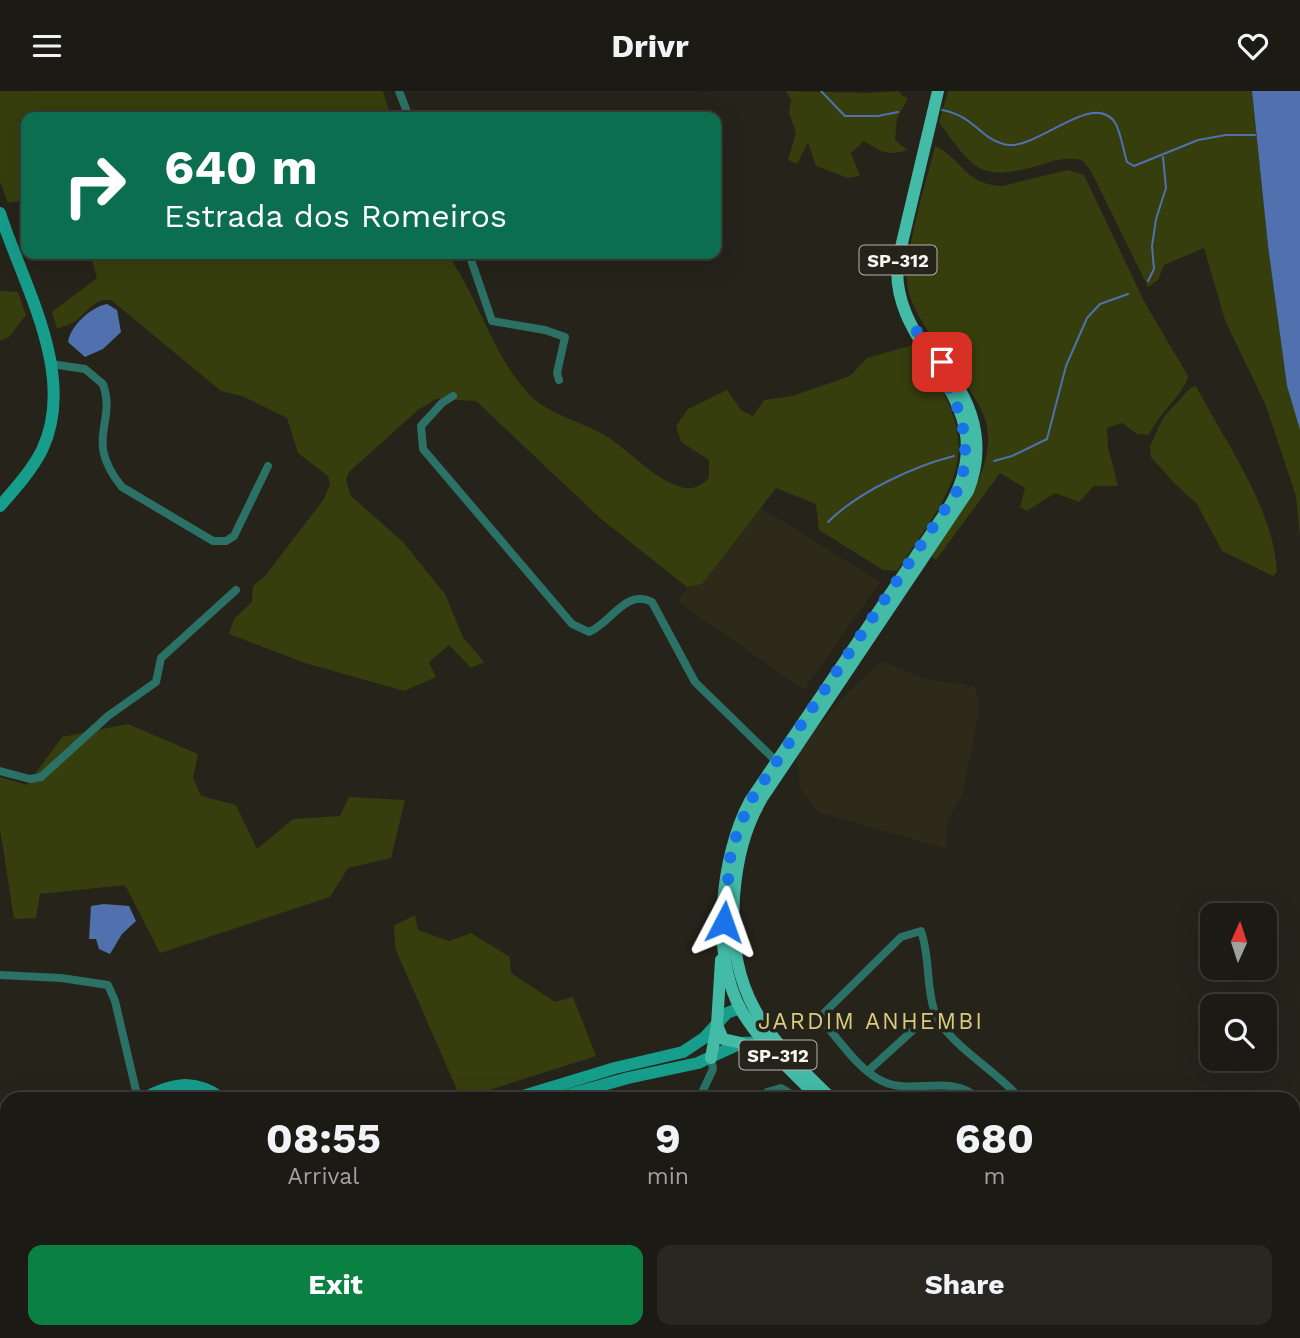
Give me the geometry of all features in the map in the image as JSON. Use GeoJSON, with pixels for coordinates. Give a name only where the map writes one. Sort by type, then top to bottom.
{"type":"FeatureCollection","features":[{"type":"Feature","properties":{"kind":"main road","name":"SP-312"},"geometry":{"type":"LineString","coordinates":[[814,1092],[740,1008],[729,978],[723,938],[727,876],[734,838],[750,801],[948,509],[963,476],[967,451],[962,415],[899,297],[897,272],[938,91]]}},
{"type":"Feature","properties":{"kind":"main road","name":"SP-312"},"geometry":{"type":"LineString","coordinates":[[825,1092],[767,1037],[745,993],[733,946],[736,877],[745,832],[762,798],[956,513],[968,491],[976,467],[977,435],[967,402],[942,362],[916,330]]}},
{"type":"Feature","properties":{"kind":"main road"},"geometry":{"type":"LineString","coordinates":[[710,1058],[717,1025],[723,938]]}},
{"type":"Feature","properties":{"kind":"main road"},"geometry":{"type":"LineString","coordinates":[[717,1025],[723,1039],[741,1043]]}},
{"type":"Feature","properties":{"kind":"street"},"geometry":{"type":"LineString","coordinates":[[399,91],[407,112]]}},
{"type":"Feature","properties":{"kind":"street"},"geometry":{"type":"LineString","coordinates":[[0,213],[17,263],[36,303],[51,364],[51,417],[46,441],[37,459],[0,506]]}},
{"type":"Feature","properties":{"kind":"street"},"geometry":{"type":"LineString","coordinates":[[470,259],[492,321],[545,330],[565,337],[556,373],[559,380]]}},
{"type":"Feature","properties":{"kind":"street"},"geometry":{"type":"LineString","coordinates":[[51,364],[85,369],[103,384],[106,397],[102,451],[111,474],[122,487],[213,541],[226,541],[234,536],[268,466]]}},
{"type":"Feature","properties":{"kind":"street"},"geometry":{"type":"LineString","coordinates":[[453,396],[442,403],[421,426],[423,449],[572,624],[579,630],[589,632],[629,600],[648,600],[661,614],[695,682],[776,761]]}},
{"type":"Feature","properties":{"kind":"street"},"geometry":{"type":"LineString","coordinates":[[0,771],[30,779],[41,777],[108,716],[156,682],[161,658],[236,590]]}},
{"type":"Feature","properties":{"kind":"street"},"geometry":{"type":"LineString","coordinates":[[966,1092],[955,1086],[888,1084],[868,1071],[818,1015],[901,937],[919,930],[922,933],[934,1011],[974,1059],[1012,1092]]}},
{"type":"Feature","properties":{"kind":"street"},"geometry":{"type":"LineString","coordinates":[[0,975],[61,978],[108,985],[115,1001],[138,1092]]}},
{"type":"Feature","properties":{"kind":"street"},"geometry":{"type":"LineString","coordinates":[[536,1092],[615,1068],[683,1052],[704,1038],[727,1013],[740,1008]]}},
{"type":"Feature","properties":{"kind":"street"},"geometry":{"type":"LineString","coordinates":[[868,1071],[934,1011]]}},
{"type":"Feature","properties":{"kind":"street"},"geometry":{"type":"LineString","coordinates":[[580,1092],[710,1058],[741,1043],[767,1037]]}},
{"type":"Feature","properties":{"kind":"street"},"geometry":{"type":"LineString","coordinates":[[702,1092],[713,1069],[710,1058]]}},
{"type":"Feature","properties":{"kind":"street"},"geometry":{"type":"LineString","coordinates":[[155,1092],[181,1084],[202,1087],[211,1092]]}},
{"type":"Feature","properties":{"kind":"street"},"geometry":{"type":"LineString","coordinates":[[767,1092],[781,1088],[788,1092]]}},
{"type":"Feature","properties":{"kind":"shaded area"},"geometry":{"type":"Polygon","coordinates":[[[752,502],[880,582],[804,690],[677,601],[752,502]]]}},
{"type":"Feature","properties":{"kind":"shaded area"},"geometry":{"type":"Polygon","coordinates":[[[882,661],[929,680],[974,686],[979,698],[979,713],[962,796],[947,821],[946,849],[818,812],[800,788],[797,760],[801,746],[852,688],[882,661]]]}},
{"type":"Feature","properties":{"kind":"green space"},"geometry":{"type":"Polygon","coordinates":[[[0,91],[383,91],[389,112],[21,112],[21,201],[8,203],[0,182],[0,91]]]}},
{"type":"Feature","properties":{"kind":"green space"},"geometry":{"type":"Polygon","coordinates":[[[786,91],[899,91],[902,96],[908,98],[897,119],[895,140],[907,150],[884,152],[864,141],[851,153],[860,176],[848,178],[816,166],[808,142],[797,164],[788,160],[796,133],[789,113],[791,100],[786,91]]]}},
{"type":"Feature","properties":{"kind":"green space"},"geometry":{"type":"Polygon","coordinates":[[[948,91],[1252,91],[1268,246],[1287,386],[1300,430],[1300,537],[1296,496],[1266,406],[1225,320],[1204,248],[1164,265],[1158,280],[1148,287],[1091,171],[1082,160],[1061,159],[1003,172],[990,172],[979,168],[961,151],[939,122],[948,91]]]}},
{"type":"Feature","properties":{"kind":"green space"},"geometry":{"type":"Polygon","coordinates":[[[935,146],[952,157],[971,176],[989,184],[1002,186],[1067,170],[1084,175],[1145,303],[1188,376],[1183,388],[1149,435],[1137,434],[1122,423],[1107,428],[1108,447],[1118,486],[1094,486],[1079,502],[1055,493],[1027,511],[1020,507],[1025,488],[1000,473],[936,560],[931,556],[965,506],[983,469],[987,430],[982,411],[925,327],[909,293],[907,279],[911,242],[935,146]]]}},
{"type":"Feature","properties":{"kind":"green space"},"geometry":{"type":"Polygon","coordinates":[[[91,259],[450,259],[494,342],[527,392],[545,407],[601,433],[662,478],[685,488],[697,487],[709,478],[709,460],[681,442],[676,426],[688,409],[727,390],[742,411],[753,416],[764,400],[792,396],[850,376],[867,358],[916,344],[952,411],[958,437],[958,461],[951,484],[938,509],[897,571],[883,570],[819,530],[816,504],[776,488],[702,584],[687,587],[600,518],[476,401],[436,399],[418,410],[349,472],[346,480],[351,496],[402,541],[445,594],[463,637],[484,662],[471,668],[449,645],[429,662],[436,677],[404,691],[305,663],[229,634],[234,619],[252,602],[253,586],[265,576],[324,499],[330,484],[328,476],[298,453],[287,418],[242,396],[221,391],[111,300],[96,303],[76,321],[57,329],[52,312],[97,278],[91,259]]]}},
{"type":"Feature","properties":{"kind":"green space"},"geometry":{"type":"Polygon","coordinates":[[[0,291],[18,292],[26,315],[9,337],[0,341],[0,291]]]}},
{"type":"Feature","properties":{"kind":"green space"},"geometry":{"type":"Polygon","coordinates":[[[1196,386],[1258,500],[1274,548],[1277,572],[1273,576],[1222,551],[1197,504],[1151,457],[1150,446],[1163,418],[1190,388],[1196,386]]]}},
{"type":"Feature","properties":{"kind":"green space"},"geometry":{"type":"Polygon","coordinates":[[[128,724],[198,754],[193,778],[201,796],[236,805],[257,849],[293,819],[340,816],[349,797],[405,800],[391,858],[348,868],[330,897],[160,953],[125,885],[40,894],[36,918],[14,919],[0,829],[0,777],[27,785],[62,737],[128,724]]]}},
{"type":"Feature","properties":{"kind":"green space"},"geometry":{"type":"Polygon","coordinates":[[[415,915],[418,930],[449,941],[471,933],[510,957],[511,973],[555,1002],[573,997],[596,1056],[483,1092],[458,1092],[395,948],[394,926],[415,915]]]}},
{"type":"Feature","properties":{"kind":"water"},"geometry":{"type":"Polygon","coordinates":[[[1252,91],[1300,91],[1300,430],[1287,386],[1268,246],[1252,91]]]}},
{"type":"Feature","properties":{"kind":"water"},"geometry":{"type":"Polygon","coordinates":[[[107,304],[117,310],[121,332],[103,349],[85,357],[68,342],[70,336],[82,318],[107,304]]]}},
{"type":"Feature","properties":{"kind":"water"},"geometry":{"type":"Polygon","coordinates":[[[91,906],[129,906],[136,921],[122,934],[110,954],[99,949],[96,939],[89,939],[91,906]]]}},
{"type":"Feature","properties":{"kind":"waterway"},"geometry":{"type":"LineString","coordinates":[[821,91],[845,116],[878,116],[898,112]]}},
{"type":"Feature","properties":{"kind":"waterway"},"geometry":{"type":"LineString","coordinates":[[942,110],[962,117],[995,141],[1016,145],[1091,113],[1104,114],[1114,121],[1127,162],[1134,166],[1198,140],[1226,135],[1255,135]]}},
{"type":"Feature","properties":{"kind":"waterway"},"geometry":{"type":"LineString","coordinates":[[1148,281],[1154,269],[1152,246],[1156,219],[1166,188],[1163,157]]}},
{"type":"Feature","properties":{"kind":"waterway"},"geometry":{"type":"LineString","coordinates":[[994,461],[1012,456],[1047,439],[1066,366],[1087,318],[1100,304],[1128,294]]}},
{"type":"Feature","properties":{"kind":"waterway"},"geometry":{"type":"LineString","coordinates":[[828,522],[855,500],[887,482],[922,466],[954,456]]}},
{"type":"Feature","properties":{"kind":"district","name":"JARDIM ANHEMBI"},"geometry":{"type":"Point","coordinates":[871,1021]}},
{"type":"Feature","properties":{"kind":"route"},"geometry":{"type":"LineString","coordinates":[[724,922],[731,850],[749,803],[948,509],[959,488],[967,451],[962,415],[951,390],[916,330],[942,362]]}}]}
